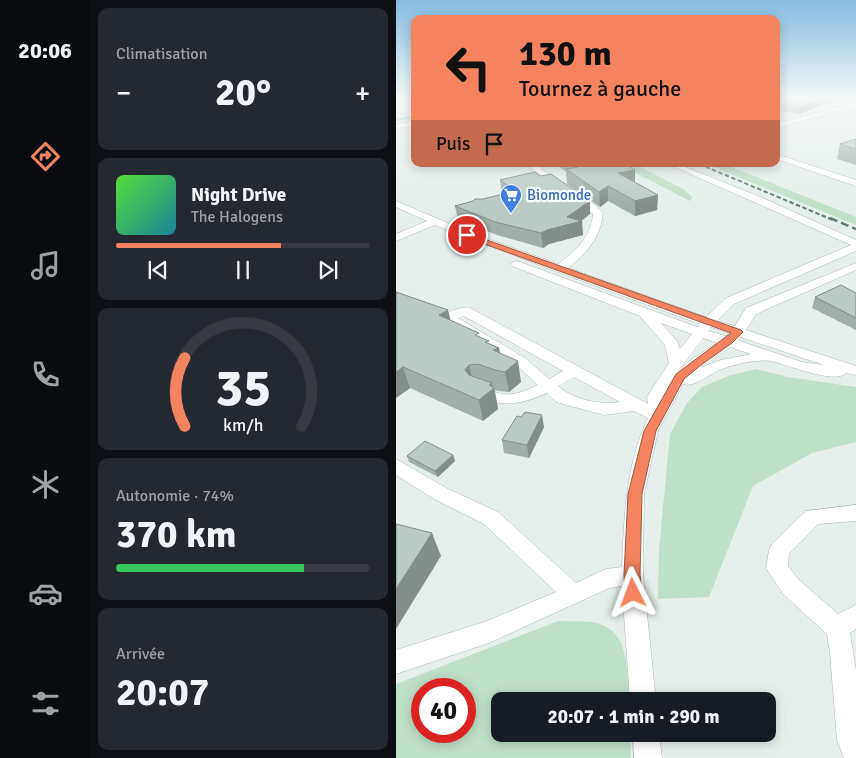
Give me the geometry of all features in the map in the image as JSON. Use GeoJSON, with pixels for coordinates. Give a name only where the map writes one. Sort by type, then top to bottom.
{"type":"FeatureCollection","features":[{"type":"Feature","properties":{"kind":"street"},"geometry":{"type":"LineString","coordinates":[[780,157],[856,183]]}},
{"type":"Feature","properties":{"kind":"street"},"geometry":{"type":"LineString","coordinates":[[535,167],[542,175],[590,205],[598,213],[598,222],[591,238],[573,259],[559,268]]}},
{"type":"Feature","properties":{"kind":"street"},"geometry":{"type":"LineString","coordinates":[[679,167],[762,201],[856,246]]}},
{"type":"Feature","properties":{"kind":"street"},"geometry":{"type":"LineString","coordinates":[[396,204],[433,222],[559,268],[704,327],[856,373]]}},
{"type":"Feature","properties":{"kind":"street"},"geometry":{"type":"LineString","coordinates":[[404,220],[643,313],[704,327]]}},
{"type":"Feature","properties":{"kind":"street"},"geometry":{"type":"LineString","coordinates":[[396,238],[433,222]]}},
{"type":"Feature","properties":{"kind":"street"},"geometry":{"type":"LineString","coordinates":[[657,416],[655,397],[676,364],[704,327],[730,301],[856,246]]}},
{"type":"Feature","properties":{"kind":"street"},"geometry":{"type":"LineString","coordinates":[[642,692],[632,575],[635,494],[650,431],[657,416],[680,377],[697,362],[733,337],[751,311],[856,266]]}},
{"type":"Feature","properties":{"kind":"street"},"geometry":{"type":"LineString","coordinates":[[636,405],[604,410],[562,398],[520,361],[448,318],[464,311],[657,416]]}},
{"type":"Feature","properties":{"kind":"street"},"geometry":{"type":"LineString","coordinates":[[643,313],[672,344],[676,364]]}},
{"type":"Feature","properties":{"kind":"street"},"geometry":{"type":"LineString","coordinates":[[733,337],[774,357],[800,366],[856,373]]}},
{"type":"Feature","properties":{"kind":"street"},"geometry":{"type":"LineString","coordinates":[[670,393],[696,374],[729,361],[774,357]]}},
{"type":"Feature","properties":{"kind":"street"},"geometry":{"type":"LineString","coordinates":[[480,391],[503,399],[521,397],[548,386],[573,370]]}},
{"type":"Feature","properties":{"kind":"street"},"geometry":{"type":"LineString","coordinates":[[396,466],[441,494],[491,518],[574,595]]}},
{"type":"Feature","properties":{"kind":"street"},"geometry":{"type":"LineString","coordinates":[[856,513],[813,516],[779,550],[777,568],[790,587],[837,628],[842,653],[850,740],[856,754]]}},
{"type":"Feature","properties":{"kind":"street"},"geometry":{"type":"LineString","coordinates":[[396,662],[489,632],[606,579],[632,575]]}},
{"type":"Feature","properties":{"kind":"street"},"geometry":{"type":"LineString","coordinates":[[837,628],[856,616]]}},
{"type":"Feature","properties":{"kind":"street"},"geometry":{"type":"LineString","coordinates":[[647,742],[648,758]]}},
{"type":"Feature","properties":{"kind":"green space"},"geometry":{"type":"Polygon","coordinates":[[[624,167],[641,167],[683,189],[692,197],[690,201],[624,167]]]}},
{"type":"Feature","properties":{"kind":"green space"},"geometry":{"type":"Polygon","coordinates":[[[713,167],[734,167],[856,217],[856,225],[713,167]]]}},
{"type":"Feature","properties":{"kind":"green space"},"geometry":{"type":"Polygon","coordinates":[[[756,369],[788,377],[856,387],[856,442],[812,453],[753,486],[709,597],[658,599],[659,550],[670,434],[687,403],[702,387],[728,376],[756,369]]]}},
{"type":"Feature","properties":{"kind":"green space"},"geometry":{"type":"Polygon","coordinates":[[[558,621],[590,622],[603,625],[613,632],[620,641],[627,664],[629,692],[491,692],[491,742],[630,742],[631,758],[396,758],[396,684],[411,678],[411,743],[476,743],[476,678],[411,678],[558,621]]]}},
{"type":"Feature","properties":{"kind":"building"},"geometry":{"type":"Polygon","coordinates":[[[856,139],[856,149],[840,144],[856,139]]]}},
{"type":"Feature","properties":{"kind":"building"},"geometry":{"type":"Polygon","coordinates":[[[578,167],[630,167],[635,170],[618,173],[658,195],[635,201],[608,186],[599,192],[566,169],[578,167]]]}},
{"type":"Feature","properties":{"kind":"building"},"geometry":{"type":"Polygon","coordinates":[[[535,172],[541,176],[551,174],[590,201],[567,217],[582,221],[541,233],[495,222],[455,206],[475,199],[483,199],[516,191],[500,180],[535,172]]]}},
{"type":"Feature","properties":{"kind":"building"},"geometry":{"type":"Polygon","coordinates":[[[841,285],[856,293],[856,318],[815,297],[841,285]]]}},
{"type":"Feature","properties":{"kind":"building"},"geometry":{"type":"Polygon","coordinates":[[[396,292],[448,310],[439,315],[479,333],[475,335],[499,348],[493,350],[518,361],[505,372],[478,364],[469,365],[465,370],[469,375],[492,383],[489,385],[494,388],[479,400],[403,367],[396,372],[396,292]]]}},
{"type":"Feature","properties":{"kind":"building"},"geometry":{"type":"Polygon","coordinates":[[[525,412],[542,415],[527,445],[502,440],[517,416],[521,417],[525,412]]]}},
{"type":"Feature","properties":{"kind":"building"},"geometry":{"type":"Polygon","coordinates":[[[425,441],[453,455],[435,471],[407,456],[425,441]]]}},
{"type":"Feature","properties":{"kind":"building"},"geometry":{"type":"Polygon","coordinates":[[[396,524],[432,533],[396,589],[396,524]]]}},
{"type":"Feature","properties":{"kind":"railway"},"geometry":{"type":"LineString","coordinates":[[706,167],[833,220]]}},
{"type":"Feature","properties":{"kind":"railway"},"geometry":{"type":"LineString","coordinates":[[830,218],[856,229]]}},
{"type":"Feature","properties":{"kind":"place","name":"Biomonde"},"geometry":{"type":"Point","coordinates":[511,214]}},
{"type":"Feature","properties":{"kind":"route"},"geometry":{"type":"LineString","coordinates":[[467,235],[738,332],[680,377],[650,431],[635,494],[633,593]]}}]}
